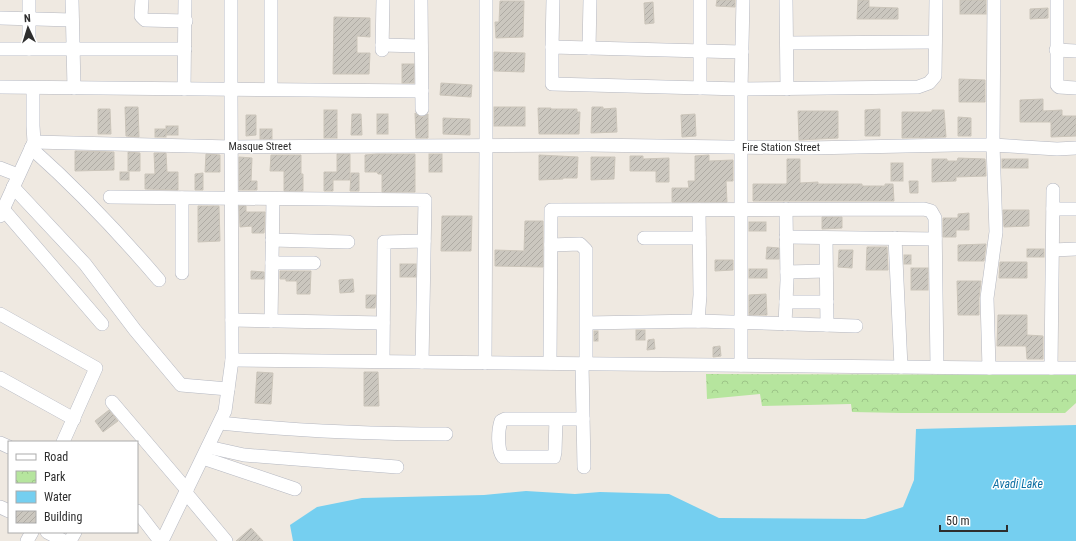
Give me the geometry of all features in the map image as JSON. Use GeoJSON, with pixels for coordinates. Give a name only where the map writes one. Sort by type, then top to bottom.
{"type":"FeatureCollection","features":[{"type":"Feature","properties":{"kind":"street"},"geometry":{"type":"LineString","coordinates":[[29,0],[29,49]]}},
{"type":"Feature","properties":{"kind":"street"},"geometry":{"type":"LineString","coordinates":[[72,0],[74,88]]}},
{"type":"Feature","properties":{"kind":"street"},"geometry":{"type":"LineString","coordinates":[[142,0],[141,16],[145,20],[186,21]]}},
{"type":"Feature","properties":{"kind":"street"},"geometry":{"type":"LineString","coordinates":[[184,89],[186,21],[185,0]]}},
{"type":"Feature","properties":{"kind":"street"},"geometry":{"type":"LineString","coordinates":[[138,512],[161,541],[187,491],[225,411],[232,360],[231,0]]}},
{"type":"Feature","properties":{"kind":"street"},"geometry":{"type":"LineString","coordinates":[[271,0],[271,89]]}},
{"type":"Feature","properties":{"kind":"street"},"geometry":{"type":"LineString","coordinates":[[383,0],[382,47],[421,46]]}},
{"type":"Feature","properties":{"kind":"street"},"geometry":{"type":"LineString","coordinates":[[421,0],[422,109]]}},
{"type":"Feature","properties":{"kind":"street"},"geometry":{"type":"LineString","coordinates":[[485,362],[486,0]]}},
{"type":"Feature","properties":{"kind":"street"},"geometry":{"type":"LineString","coordinates":[[553,0],[552,84],[741,89],[918,87],[929,83],[935,76],[936,0]]}},
{"type":"Feature","properties":{"kind":"street"},"geometry":{"type":"LineString","coordinates":[[589,48],[590,0]]}},
{"type":"Feature","properties":{"kind":"street"},"geometry":{"type":"LineString","coordinates":[[700,0],[700,88]]}},
{"type":"Feature","properties":{"kind":"street"},"geometry":{"type":"LineString","coordinates":[[741,365],[741,89],[743,0]]}},
{"type":"Feature","properties":{"kind":"street"},"geometry":{"type":"LineString","coordinates":[[786,0],[787,89]]}},
{"type":"Feature","properties":{"kind":"street"},"geometry":{"type":"LineString","coordinates":[[989,368],[987,298],[996,232],[992,145],[994,0]]}},
{"type":"Feature","properties":{"kind":"street"},"geometry":{"type":"LineString","coordinates":[[1057,0],[1057,86],[1076,88]]}},
{"type":"Feature","properties":{"kind":"street"},"geometry":{"type":"LineString","coordinates":[[0,18],[72,20]]}},
{"type":"Feature","properties":{"kind":"street"},"geometry":{"type":"LineString","coordinates":[[787,43],[935,42]]}},
{"type":"Feature","properties":{"kind":"street"},"geometry":{"type":"LineString","coordinates":[[552,47],[742,52]]}},
{"type":"Feature","properties":{"kind":"street"},"geometry":{"type":"LineString","coordinates":[[0,49],[185,49]]}},
{"type":"Feature","properties":{"kind":"street"},"geometry":{"type":"LineString","coordinates":[[1056,50],[1076,51]]}},
{"type":"Feature","properties":{"kind":"street"},"geometry":{"type":"LineString","coordinates":[[0,88],[422,91]]}},
{"type":"Feature","properties":{"kind":"street"},"geometry":{"type":"LineString","coordinates":[[34,88],[32,145],[2,212],[102,324]]}},
{"type":"Feature","properties":{"kind":"street"},"geometry":{"type":"LineString","coordinates":[[32,145],[130,246],[159,280]]}},
{"type":"Feature","properties":{"kind":"street","name":"Masque Street"},"geometry":{"type":"LineString","coordinates":[[32,145],[231,147],[486,146]]}},
{"type":"Feature","properties":{"kind":"street","name":"Fire Station Street"},"geometry":{"type":"LineString","coordinates":[[486,146],[588,145],[809,148],[992,145],[1057,149],[1076,148]]}},
{"type":"Feature","properties":{"kind":"street"},"geometry":{"type":"LineString","coordinates":[[0,168],[16,181],[85,264],[132,326],[181,385],[228,389]]}},
{"type":"Feature","properties":{"kind":"street"},"geometry":{"type":"LineString","coordinates":[[1051,368],[1053,190]]}},
{"type":"Feature","properties":{"kind":"street"},"geometry":{"type":"LineString","coordinates":[[110,197],[424,200],[422,362]]}},
{"type":"Feature","properties":{"kind":"street"},"geometry":{"type":"LineString","coordinates":[[182,198],[182,273]]}},
{"type":"Feature","properties":{"kind":"street"},"geometry":{"type":"LineString","coordinates":[[271,321],[273,199]]}},
{"type":"Feature","properties":{"kind":"street"},"geometry":{"type":"LineString","coordinates":[[785,324],[786,209]]}},
{"type":"Feature","properties":{"kind":"street"},"geometry":{"type":"LineString","coordinates":[[550,363],[551,210],[924,209],[932,212],[935,218],[937,367]]}},
{"type":"Feature","properties":{"kind":"street"},"geometry":{"type":"LineString","coordinates":[[1053,209],[1076,210]]}},
{"type":"Feature","properties":{"kind":"street"},"geometry":{"type":"LineString","coordinates":[[698,321],[699,210]]}},
{"type":"Feature","properties":{"kind":"street"},"geometry":{"type":"LineString","coordinates":[[786,237],[935,239]]}},
{"type":"Feature","properties":{"kind":"street"},"geometry":{"type":"LineString","coordinates":[[644,238],[699,238]]}},
{"type":"Feature","properties":{"kind":"street"},"geometry":{"type":"LineString","coordinates":[[826,238],[827,325]]}},
{"type":"Feature","properties":{"kind":"street"},"geometry":{"type":"LineString","coordinates":[[895,238],[901,367]]}},
{"type":"Feature","properties":{"kind":"street"},"geometry":{"type":"LineString","coordinates":[[272,240],[348,242]]}},
{"type":"Feature","properties":{"kind":"street"},"geometry":{"type":"LineString","coordinates":[[383,362],[384,242],[424,241]]}},
{"type":"Feature","properties":{"kind":"street"},"geometry":{"type":"LineString","coordinates":[[551,245],[580,244],[586,250],[587,323],[584,364],[584,467]]}},
{"type":"Feature","properties":{"kind":"street"},"geometry":{"type":"LineString","coordinates":[[1053,250],[1076,249]]}},
{"type":"Feature","properties":{"kind":"street"},"geometry":{"type":"LineString","coordinates":[[272,263],[314,263]]}},
{"type":"Feature","properties":{"kind":"street"},"geometry":{"type":"LineString","coordinates":[[786,272],[826,271]]}},
{"type":"Feature","properties":{"kind":"street"},"geometry":{"type":"LineString","coordinates":[[786,302],[827,302]]}},
{"type":"Feature","properties":{"kind":"street"},"geometry":{"type":"LineString","coordinates":[[0,314],[96,368],[63,441]]}},
{"type":"Feature","properties":{"kind":"street"},"geometry":{"type":"LineString","coordinates":[[232,320],[383,323]]}},
{"type":"Feature","properties":{"kind":"street"},"geometry":{"type":"LineString","coordinates":[[587,323],[698,321],[856,326]]}},
{"type":"Feature","properties":{"kind":"street"},"geometry":{"type":"LineString","coordinates":[[232,360],[1076,368]]}},
{"type":"Feature","properties":{"kind":"street"},"geometry":{"type":"LineString","coordinates":[[0,378],[74,419]]}},
{"type":"Feature","properties":{"kind":"street"},"geometry":{"type":"LineString","coordinates":[[112,402],[187,491],[226,541]]}},
{"type":"Feature","properties":{"kind":"street"},"geometry":{"type":"LineString","coordinates":[[556,419],[554,457],[503,457],[500,454],[499,426],[501,421],[505,418],[583,419]]}},
{"type":"Feature","properties":{"kind":"street"},"geometry":{"type":"LineString","coordinates":[[220,423],[278,429],[363,433],[446,434]]}},
{"type":"Feature","properties":{"kind":"street"},"geometry":{"type":"LineString","coordinates":[[206,452],[397,467]]}},
{"type":"Feature","properties":{"kind":"street"},"geometry":{"type":"LineString","coordinates":[[206,452],[294,489]]}},
{"type":"Feature","properties":{"kind":"street"},"geometry":{"type":"LineString","coordinates":[[49,533],[64,541]]}},
{"type":"Feature","properties":{"kind":"green space"},"geometry":{"type":"Polygon","coordinates":[[[706,374],[1076,375],[1076,403],[1065,413],[852,412],[851,404],[762,406],[760,394],[707,399],[706,374]]]}},
{"type":"Feature","properties":{"kind":"water","name":"Avadi Lake"},"geometry":{"type":"Polygon","coordinates":[[[1076,425],[1076,541],[293,541],[290,525],[317,507],[362,498],[484,495],[526,491],[575,494],[600,492],[669,494],[719,518],[865,519],[903,507],[914,480],[916,429],[1076,425]]]}},
{"type":"Feature","properties":{"kind":"building"},"geometry":{"type":"Polygon","coordinates":[[[717,0],[735,0],[735,7],[716,6],[717,0]]]}},
{"type":"Feature","properties":{"kind":"building"},"geometry":{"type":"Polygon","coordinates":[[[858,0],[869,0],[869,7],[898,8],[898,19],[857,19],[858,0]]]}},
{"type":"Feature","properties":{"kind":"building"},"geometry":{"type":"Polygon","coordinates":[[[960,0],[986,0],[986,14],[960,14],[960,0]]]}},
{"type":"Feature","properties":{"kind":"building"},"geometry":{"type":"Polygon","coordinates":[[[500,1],[524,1],[523,37],[496,38],[495,22],[499,22],[500,1]]]}},
{"type":"Feature","properties":{"kind":"building"},"geometry":{"type":"Polygon","coordinates":[[[653,2],[654,23],[645,24],[644,3],[653,2]]]}},
{"type":"Feature","properties":{"kind":"building"},"geometry":{"type":"Polygon","coordinates":[[[1048,8],[1048,18],[1030,19],[1030,9],[1048,8]]]}},
{"type":"Feature","properties":{"kind":"building"},"geometry":{"type":"Polygon","coordinates":[[[334,17],[370,18],[370,37],[357,36],[357,53],[370,53],[369,74],[333,74],[334,17]]]}},
{"type":"Feature","properties":{"kind":"building"},"geometry":{"type":"Polygon","coordinates":[[[494,52],[525,53],[524,72],[494,71],[494,52]]]}},
{"type":"Feature","properties":{"kind":"building"},"geometry":{"type":"Polygon","coordinates":[[[402,64],[414,64],[414,83],[402,83],[402,64]]]}},
{"type":"Feature","properties":{"kind":"building"},"geometry":{"type":"Polygon","coordinates":[[[959,79],[985,80],[985,102],[959,102],[959,79]]]}},
{"type":"Feature","properties":{"kind":"building"},"geometry":{"type":"Polygon","coordinates":[[[441,83],[472,85],[471,97],[440,95],[441,83]]]}},
{"type":"Feature","properties":{"kind":"building"},"geometry":{"type":"Polygon","coordinates":[[[1043,99],[1043,111],[1062,110],[1062,116],[1076,116],[1076,136],[1051,137],[1051,122],[1020,122],[1020,100],[1043,99]]]}},
{"type":"Feature","properties":{"kind":"building"},"geometry":{"type":"Polygon","coordinates":[[[125,107],[138,107],[139,137],[126,136],[125,107]]]}},
{"type":"Feature","properties":{"kind":"building"},"geometry":{"type":"Polygon","coordinates":[[[494,107],[525,107],[525,126],[494,126],[494,107]]]}},
{"type":"Feature","properties":{"kind":"building"},"geometry":{"type":"Polygon","coordinates":[[[592,107],[603,107],[603,109],[616,108],[617,132],[591,133],[592,107]]]}},
{"type":"Feature","properties":{"kind":"building"},"geometry":{"type":"Polygon","coordinates":[[[538,108],[577,109],[577,112],[580,112],[579,134],[539,134],[538,108]]]}},
{"type":"Feature","properties":{"kind":"building"},"geometry":{"type":"Polygon","coordinates":[[[98,109],[110,109],[111,134],[98,134],[98,109]]]}},
{"type":"Feature","properties":{"kind":"building"},"geometry":{"type":"Polygon","coordinates":[[[880,109],[880,136],[865,136],[865,110],[880,109]]]}},
{"type":"Feature","properties":{"kind":"building"},"geometry":{"type":"Polygon","coordinates":[[[324,110],[337,110],[337,138],[324,138],[324,110]]]}},
{"type":"Feature","properties":{"kind":"building"},"geometry":{"type":"Polygon","coordinates":[[[932,110],[944,110],[946,137],[902,138],[902,112],[932,112],[932,110]]]}},
{"type":"Feature","properties":{"kind":"building"},"geometry":{"type":"Polygon","coordinates":[[[798,111],[838,111],[838,138],[799,140],[798,111]]]}},
{"type":"Feature","properties":{"kind":"building"},"geometry":{"type":"Polygon","coordinates":[[[415,113],[422,117],[428,114],[428,138],[416,138],[415,113]]]}},
{"type":"Feature","properties":{"kind":"building"},"geometry":{"type":"Polygon","coordinates":[[[352,114],[361,114],[362,135],[351,135],[352,114]]]}},
{"type":"Feature","properties":{"kind":"building"},"geometry":{"type":"Polygon","coordinates":[[[377,114],[388,114],[388,134],[377,134],[377,114]]]}},
{"type":"Feature","properties":{"kind":"building"},"geometry":{"type":"Polygon","coordinates":[[[695,114],[696,136],[682,137],[681,115],[695,114]]]}},
{"type":"Feature","properties":{"kind":"building"},"geometry":{"type":"Polygon","coordinates":[[[246,115],[256,115],[256,135],[246,136],[246,115]]]}},
{"type":"Feature","properties":{"kind":"building"},"geometry":{"type":"Polygon","coordinates":[[[958,117],[971,118],[971,136],[958,136],[958,117]]]}},
{"type":"Feature","properties":{"kind":"building"},"geometry":{"type":"Polygon","coordinates":[[[443,118],[470,119],[470,135],[443,134],[443,118]]]}},
{"type":"Feature","properties":{"kind":"building"},"geometry":{"type":"Polygon","coordinates":[[[166,126],[178,126],[178,135],[166,135],[166,126]]]}},
{"type":"Feature","properties":{"kind":"building"},"geometry":{"type":"Polygon","coordinates":[[[155,129],[166,129],[166,137],[155,137],[155,129]]]}},
{"type":"Feature","properties":{"kind":"building"},"geometry":{"type":"Polygon","coordinates":[[[260,129],[272,129],[272,139],[260,139],[260,129]]]}},
{"type":"Feature","properties":{"kind":"building"},"geometry":{"type":"Polygon","coordinates":[[[75,151],[114,152],[114,170],[75,171],[75,151]]]}},
{"type":"Feature","properties":{"kind":"building"},"geometry":{"type":"Polygon","coordinates":[[[128,152],[140,153],[140,171],[128,171],[128,152]]]}},
{"type":"Feature","properties":{"kind":"building"},"geometry":{"type":"Polygon","coordinates":[[[154,153],[166,153],[167,172],[178,172],[178,190],[145,189],[145,174],[155,174],[154,153]]]}},
{"type":"Feature","properties":{"kind":"building"},"geometry":{"type":"Polygon","coordinates":[[[206,154],[220,155],[220,172],[205,172],[206,154]]]}},
{"type":"Feature","properties":{"kind":"building"},"geometry":{"type":"Polygon","coordinates":[[[337,154],[350,154],[350,180],[333,180],[333,191],[324,191],[324,172],[337,172],[337,154]]]}},
{"type":"Feature","properties":{"kind":"building"},"geometry":{"type":"Polygon","coordinates":[[[415,154],[415,192],[382,192],[382,174],[378,174],[377,172],[365,172],[365,155],[415,154]]]}},
{"type":"Feature","properties":{"kind":"building"},"geometry":{"type":"Polygon","coordinates":[[[429,154],[442,154],[442,172],[429,172],[429,154]]]}},
{"type":"Feature","properties":{"kind":"building"},"geometry":{"type":"Polygon","coordinates":[[[271,155],[301,155],[303,191],[284,191],[284,171],[270,171],[271,155]]]}},
{"type":"Feature","properties":{"kind":"building"},"geometry":{"type":"Polygon","coordinates":[[[539,155],[578,157],[577,178],[539,180],[539,155]]]}},
{"type":"Feature","properties":{"kind":"building"},"geometry":{"type":"Polygon","coordinates":[[[709,155],[709,161],[733,160],[733,181],[726,181],[727,202],[672,202],[672,188],[689,188],[688,181],[695,181],[695,156],[709,155]]]}},
{"type":"Feature","properties":{"kind":"building"},"geometry":{"type":"Polygon","coordinates":[[[630,156],[643,156],[643,159],[669,158],[669,182],[656,182],[656,171],[630,171],[630,156]]]}},
{"type":"Feature","properties":{"kind":"building"},"geometry":{"type":"Polygon","coordinates":[[[239,157],[252,158],[251,181],[257,181],[257,190],[239,190],[239,157]]]}},
{"type":"Feature","properties":{"kind":"building"},"geometry":{"type":"Polygon","coordinates":[[[591,157],[615,157],[614,179],[591,180],[591,157]]]}},
{"type":"Feature","properties":{"kind":"building"},"geometry":{"type":"Polygon","coordinates":[[[958,158],[985,159],[986,176],[956,177],[956,181],[932,182],[932,159],[957,161],[958,158]]]}},
{"type":"Feature","properties":{"kind":"building"},"geometry":{"type":"Polygon","coordinates":[[[787,159],[800,159],[800,183],[818,182],[818,184],[862,184],[862,186],[885,186],[885,184],[893,184],[894,201],[753,201],[753,184],[787,183],[787,159]]]}},
{"type":"Feature","properties":{"kind":"building"},"geometry":{"type":"Polygon","coordinates":[[[1002,159],[1028,159],[1028,168],[1002,168],[1002,159]]]}},
{"type":"Feature","properties":{"kind":"building"},"geometry":{"type":"Polygon","coordinates":[[[891,163],[903,163],[903,181],[891,181],[891,163]]]}},
{"type":"Feature","properties":{"kind":"building"},"geometry":{"type":"Polygon","coordinates":[[[120,172],[129,172],[129,180],[120,180],[120,172]]]}},
{"type":"Feature","properties":{"kind":"building"},"geometry":{"type":"Polygon","coordinates":[[[203,173],[203,190],[195,190],[195,174],[203,173]]]}},
{"type":"Feature","properties":{"kind":"building"},"geometry":{"type":"Polygon","coordinates":[[[351,173],[359,173],[359,191],[350,191],[351,173]]]}},
{"type":"Feature","properties":{"kind":"building"},"geometry":{"type":"Polygon","coordinates":[[[909,181],[918,181],[918,193],[910,193],[909,181]]]}},
{"type":"Feature","properties":{"kind":"building"},"geometry":{"type":"Polygon","coordinates":[[[198,206],[219,206],[220,241],[198,242],[198,206]]]}},
{"type":"Feature","properties":{"kind":"building"},"geometry":{"type":"Polygon","coordinates":[[[239,206],[246,206],[246,212],[265,212],[264,233],[252,233],[252,226],[240,227],[239,206]]]}},
{"type":"Feature","properties":{"kind":"building"},"geometry":{"type":"Polygon","coordinates":[[[1003,210],[1029,210],[1029,226],[1004,227],[1003,210]]]}},
{"type":"Feature","properties":{"kind":"building"},"geometry":{"type":"Polygon","coordinates":[[[969,213],[969,230],[956,230],[956,237],[943,237],[943,218],[958,218],[958,214],[969,213]]]}},
{"type":"Feature","properties":{"kind":"building"},"geometry":{"type":"Polygon","coordinates":[[[442,216],[472,216],[471,251],[441,251],[442,216]]]}},
{"type":"Feature","properties":{"kind":"building"},"geometry":{"type":"Polygon","coordinates":[[[822,217],[842,217],[842,228],[822,229],[822,217]]]}},
{"type":"Feature","properties":{"kind":"building"},"geometry":{"type":"Polygon","coordinates":[[[525,221],[543,221],[543,267],[495,266],[495,250],[524,251],[525,221]]]}},
{"type":"Feature","properties":{"kind":"building"},"geometry":{"type":"Polygon","coordinates":[[[749,222],[766,222],[766,231],[749,231],[749,222]]]}},
{"type":"Feature","properties":{"kind":"building"},"geometry":{"type":"Polygon","coordinates":[[[986,244],[984,261],[958,261],[958,245],[986,244]]]}},
{"type":"Feature","properties":{"kind":"building"},"geometry":{"type":"Polygon","coordinates":[[[767,247],[779,248],[779,259],[766,259],[767,247]]]}},
{"type":"Feature","properties":{"kind":"building"},"geometry":{"type":"Polygon","coordinates":[[[867,247],[887,247],[888,270],[866,270],[867,247]]]}},
{"type":"Feature","properties":{"kind":"building"},"geometry":{"type":"Polygon","coordinates":[[[1027,249],[1044,249],[1044,257],[1027,257],[1027,249]]]}},
{"type":"Feature","properties":{"kind":"building"},"geometry":{"type":"Polygon","coordinates":[[[839,250],[853,250],[852,268],[838,267],[839,250]]]}},
{"type":"Feature","properties":{"kind":"building"},"geometry":{"type":"Polygon","coordinates":[[[904,255],[911,255],[911,264],[904,264],[904,255]]]}},
{"type":"Feature","properties":{"kind":"building"},"geometry":{"type":"Polygon","coordinates":[[[715,260],[733,260],[733,270],[715,271],[715,260]]]}},
{"type":"Feature","properties":{"kind":"building"},"geometry":{"type":"Polygon","coordinates":[[[1000,262],[1027,262],[1027,278],[999,278],[1000,262]]]}},
{"type":"Feature","properties":{"kind":"building"},"geometry":{"type":"Polygon","coordinates":[[[400,264],[416,264],[416,277],[400,277],[400,264]]]}},
{"type":"Feature","properties":{"kind":"building"},"geometry":{"type":"Polygon","coordinates":[[[911,268],[928,268],[928,290],[911,290],[911,268]]]}},
{"type":"Feature","properties":{"kind":"building"},"geometry":{"type":"Polygon","coordinates":[[[749,269],[767,269],[767,278],[749,278],[749,269]]]}},
{"type":"Feature","properties":{"kind":"building"},"geometry":{"type":"Polygon","coordinates":[[[251,271],[264,272],[264,279],[251,279],[251,271]]]}},
{"type":"Feature","properties":{"kind":"building"},"geometry":{"type":"Polygon","coordinates":[[[280,271],[311,271],[310,294],[297,294],[297,281],[286,281],[286,279],[280,279],[280,271]]]}},
{"type":"Feature","properties":{"kind":"building"},"geometry":{"type":"Polygon","coordinates":[[[353,279],[354,292],[340,293],[339,280],[353,279]]]}},
{"type":"Feature","properties":{"kind":"building"},"geometry":{"type":"Polygon","coordinates":[[[957,281],[981,281],[979,315],[958,315],[957,281]]]}},
{"type":"Feature","properties":{"kind":"building"},"geometry":{"type":"Polygon","coordinates":[[[766,294],[767,315],[749,315],[749,295],[766,294]]]}},
{"type":"Feature","properties":{"kind":"building"},"geometry":{"type":"Polygon","coordinates":[[[366,295],[376,295],[375,308],[366,308],[366,295]]]}},
{"type":"Feature","properties":{"kind":"building"},"geometry":{"type":"Polygon","coordinates":[[[998,315],[1027,315],[1027,335],[1043,336],[1043,359],[1027,359],[1026,346],[997,346],[998,315]]]}},
{"type":"Feature","properties":{"kind":"building"},"geometry":{"type":"Polygon","coordinates":[[[636,330],[645,330],[645,340],[636,340],[636,330]]]}},
{"type":"Feature","properties":{"kind":"building"},"geometry":{"type":"Polygon","coordinates":[[[594,331],[598,331],[598,341],[594,341],[594,331]]]}},
{"type":"Feature","properties":{"kind":"building"},"geometry":{"type":"Polygon","coordinates":[[[654,339],[655,349],[647,350],[648,340],[654,339]]]}},
{"type":"Feature","properties":{"kind":"building"},"geometry":{"type":"Polygon","coordinates":[[[720,346],[721,356],[713,357],[713,347],[720,346]]]}},
{"type":"Feature","properties":{"kind":"building"},"geometry":{"type":"Polygon","coordinates":[[[257,372],[273,373],[271,404],[255,403],[257,372]]]}},
{"type":"Feature","properties":{"kind":"building"},"geometry":{"type":"Polygon","coordinates":[[[364,372],[378,372],[379,406],[364,406],[364,372]]]}},
{"type":"Feature","properties":{"kind":"building"},"geometry":{"type":"Polygon","coordinates":[[[109,410],[118,421],[103,432],[95,421],[109,410]]]}},
{"type":"Feature","properties":{"kind":"building"},"geometry":{"type":"Polygon","coordinates":[[[251,528],[263,541],[236,541],[251,528]]]}}]}
